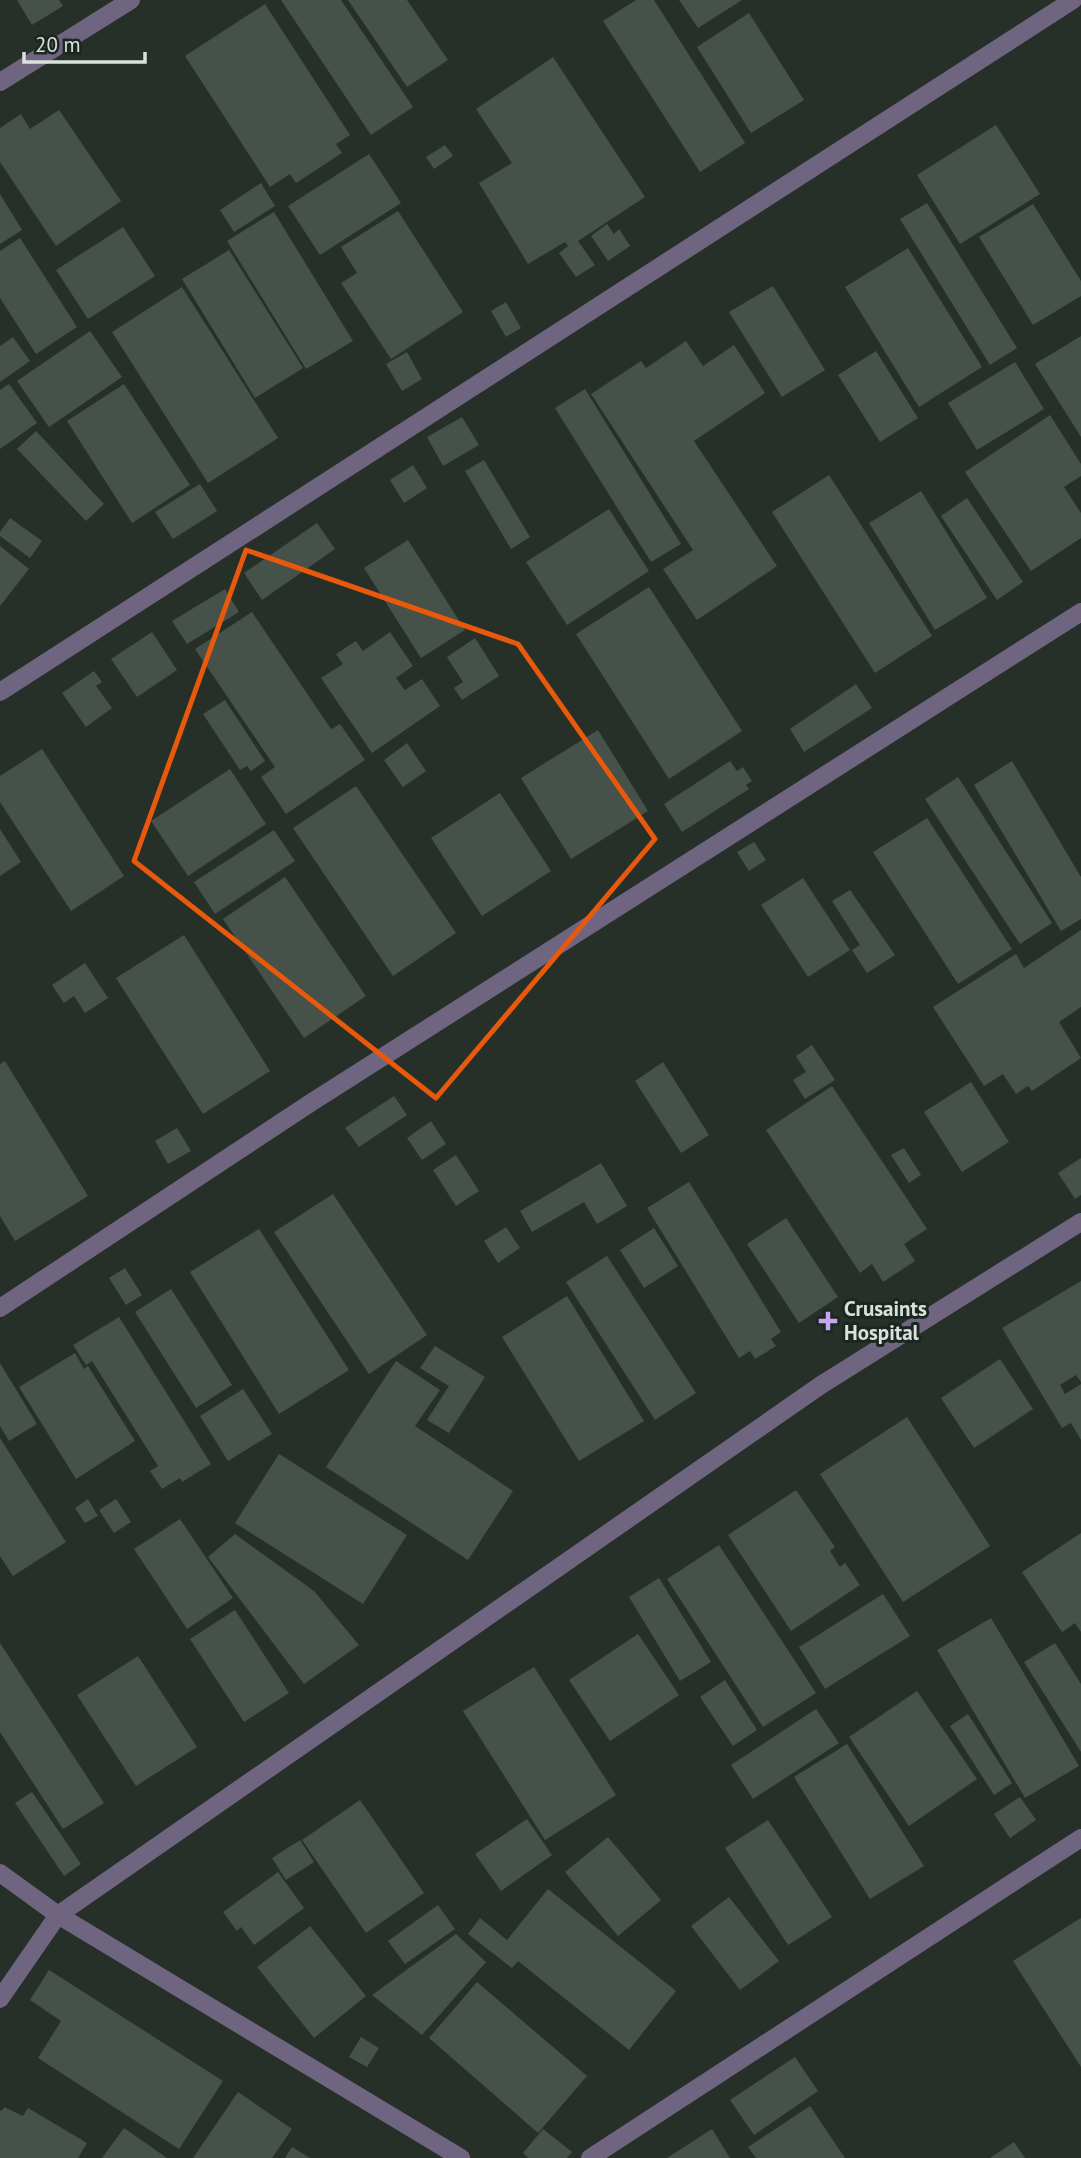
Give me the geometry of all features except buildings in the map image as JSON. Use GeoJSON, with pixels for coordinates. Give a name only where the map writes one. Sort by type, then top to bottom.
{"type":"FeatureCollection","features":[{"type":"Feature","properties":{"kind":"street"},"geometry":{"type":"LineString","coordinates":[[0,82],[131,0]]}},
{"type":"Feature","properties":{"kind":"street"},"geometry":{"type":"LineString","coordinates":[[0,692],[1073,0]]}},
{"type":"Feature","properties":{"kind":"street"},"geometry":{"type":"LineString","coordinates":[[0,1308],[312,1102],[1081,612]]}},
{"type":"Feature","properties":{"kind":"street"},"geometry":{"type":"LineString","coordinates":[[0,1999],[58,1915],[821,1385],[1081,1222]]}},
{"type":"Feature","properties":{"kind":"street"},"geometry":{"type":"LineString","coordinates":[[590,2158],[1081,1838]]}},
{"type":"Feature","properties":{"kind":"street"},"geometry":{"type":"LineString","coordinates":[[0,1873],[58,1915],[461,2158]]}},
{"type":"Feature","properties":{"kind":"highlighted area"},"geometry":{"type":"Polygon","coordinates":[[[246,550],[518,644],[655,839],[436,1098],[134,861],[246,550]]]}},
{"type":"Feature","properties":{"kind":"place","name":"Crusaints Hospital"},"geometry":{"type":"Point","coordinates":[828,1321]}}]}
